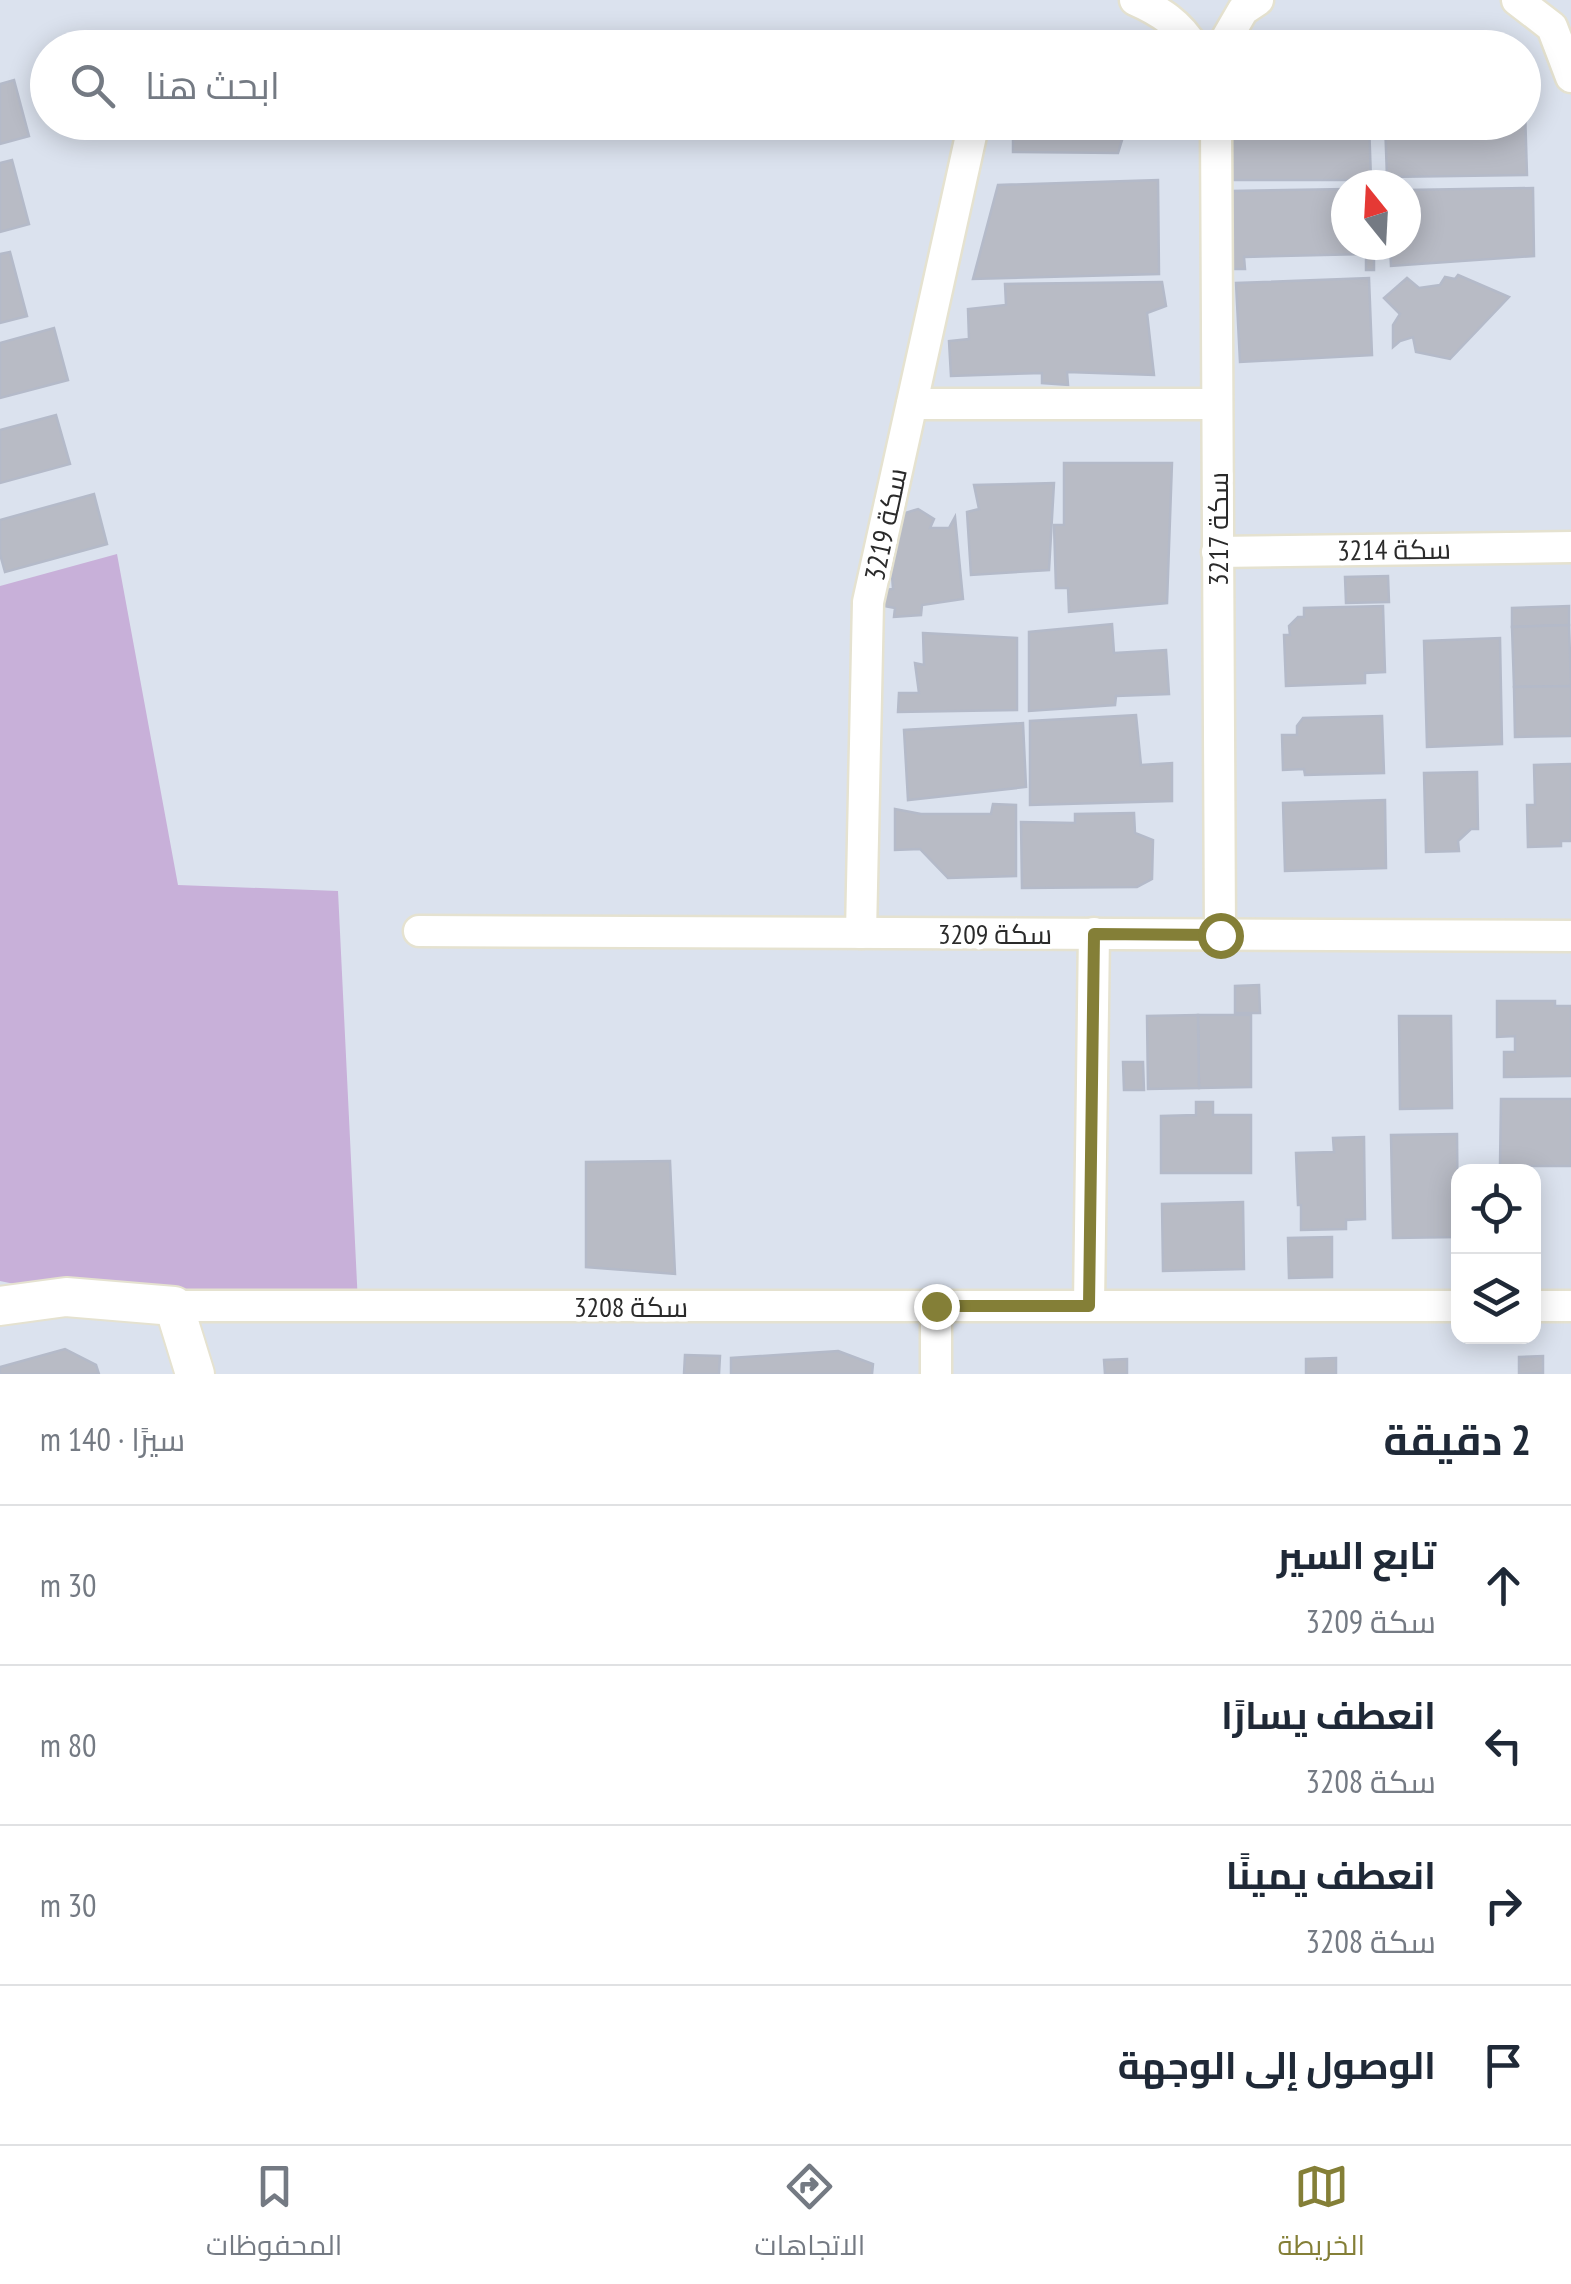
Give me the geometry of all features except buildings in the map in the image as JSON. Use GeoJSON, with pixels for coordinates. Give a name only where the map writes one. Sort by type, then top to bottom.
{"type":"FeatureCollection","features":[{"type":"Feature","properties":{"kind":"street"},"geometry":{"type":"LineString","coordinates":[[1135,0],[1184,30]]}},
{"type":"Feature","properties":{"kind":"street"},"geometry":{"type":"LineString","coordinates":[[1231,30],[1243,10],[1258,0]]}},
{"type":"Feature","properties":{"kind":"street"},"geometry":{"type":"LineString","coordinates":[[1517,0],[1552,26],[1571,77]]}},
{"type":"Feature","properties":{"kind":"street","name":"سكة 3219"},"geometry":{"type":"LineString","coordinates":[[862,933],[868,602],[970,140]]}},
{"type":"Feature","properties":{"kind":"street","name":"سكة 3217"},"geometry":{"type":"LineString","coordinates":[[1216,140],[1220,935]]}},
{"type":"Feature","properties":{"kind":"street"},"geometry":{"type":"LineString","coordinates":[[912,404],[1217,404]]}},
{"type":"Feature","properties":{"kind":"street","name":"سكة 3214"},"geometry":{"type":"LineString","coordinates":[[1216,552],[1571,547]]}},
{"type":"Feature","properties":{"kind":"street","name":"سكة 3209"},"geometry":{"type":"LineString","coordinates":[[419,931],[1571,936]]}},
{"type":"Feature","properties":{"kind":"street"},"geometry":{"type":"LineString","coordinates":[[1089,1306],[1094,934]]}},
{"type":"Feature","properties":{"kind":"street"},"geometry":{"type":"LineString","coordinates":[[0,1306],[66,1297],[174,1306],[195,1374]]}},
{"type":"Feature","properties":{"kind":"street","name":"سكة 3208"},"geometry":{"type":"LineString","coordinates":[[174,1306],[1451,1306]]}},
{"type":"Feature","properties":{"kind":"street"},"geometry":{"type":"LineString","coordinates":[[936,1306],[936,1374]]}},
{"type":"Feature","properties":{"kind":"street"},"geometry":{"type":"LineString","coordinates":[[1541,1306],[1571,1306]]}},
{"type":"Feature","properties":{"kind":"shaded area"},"geometry":{"type":"Polygon","coordinates":[[[117,554],[178,885],[338,891],[358,1304],[67,1295],[0,1281],[0,586],[117,554]]]}},
{"type":"Feature","properties":{"kind":"route"},"geometry":{"type":"LineString","coordinates":[[936,1306],[1089,1306],[1094,934],[1220,935]]}}]}
